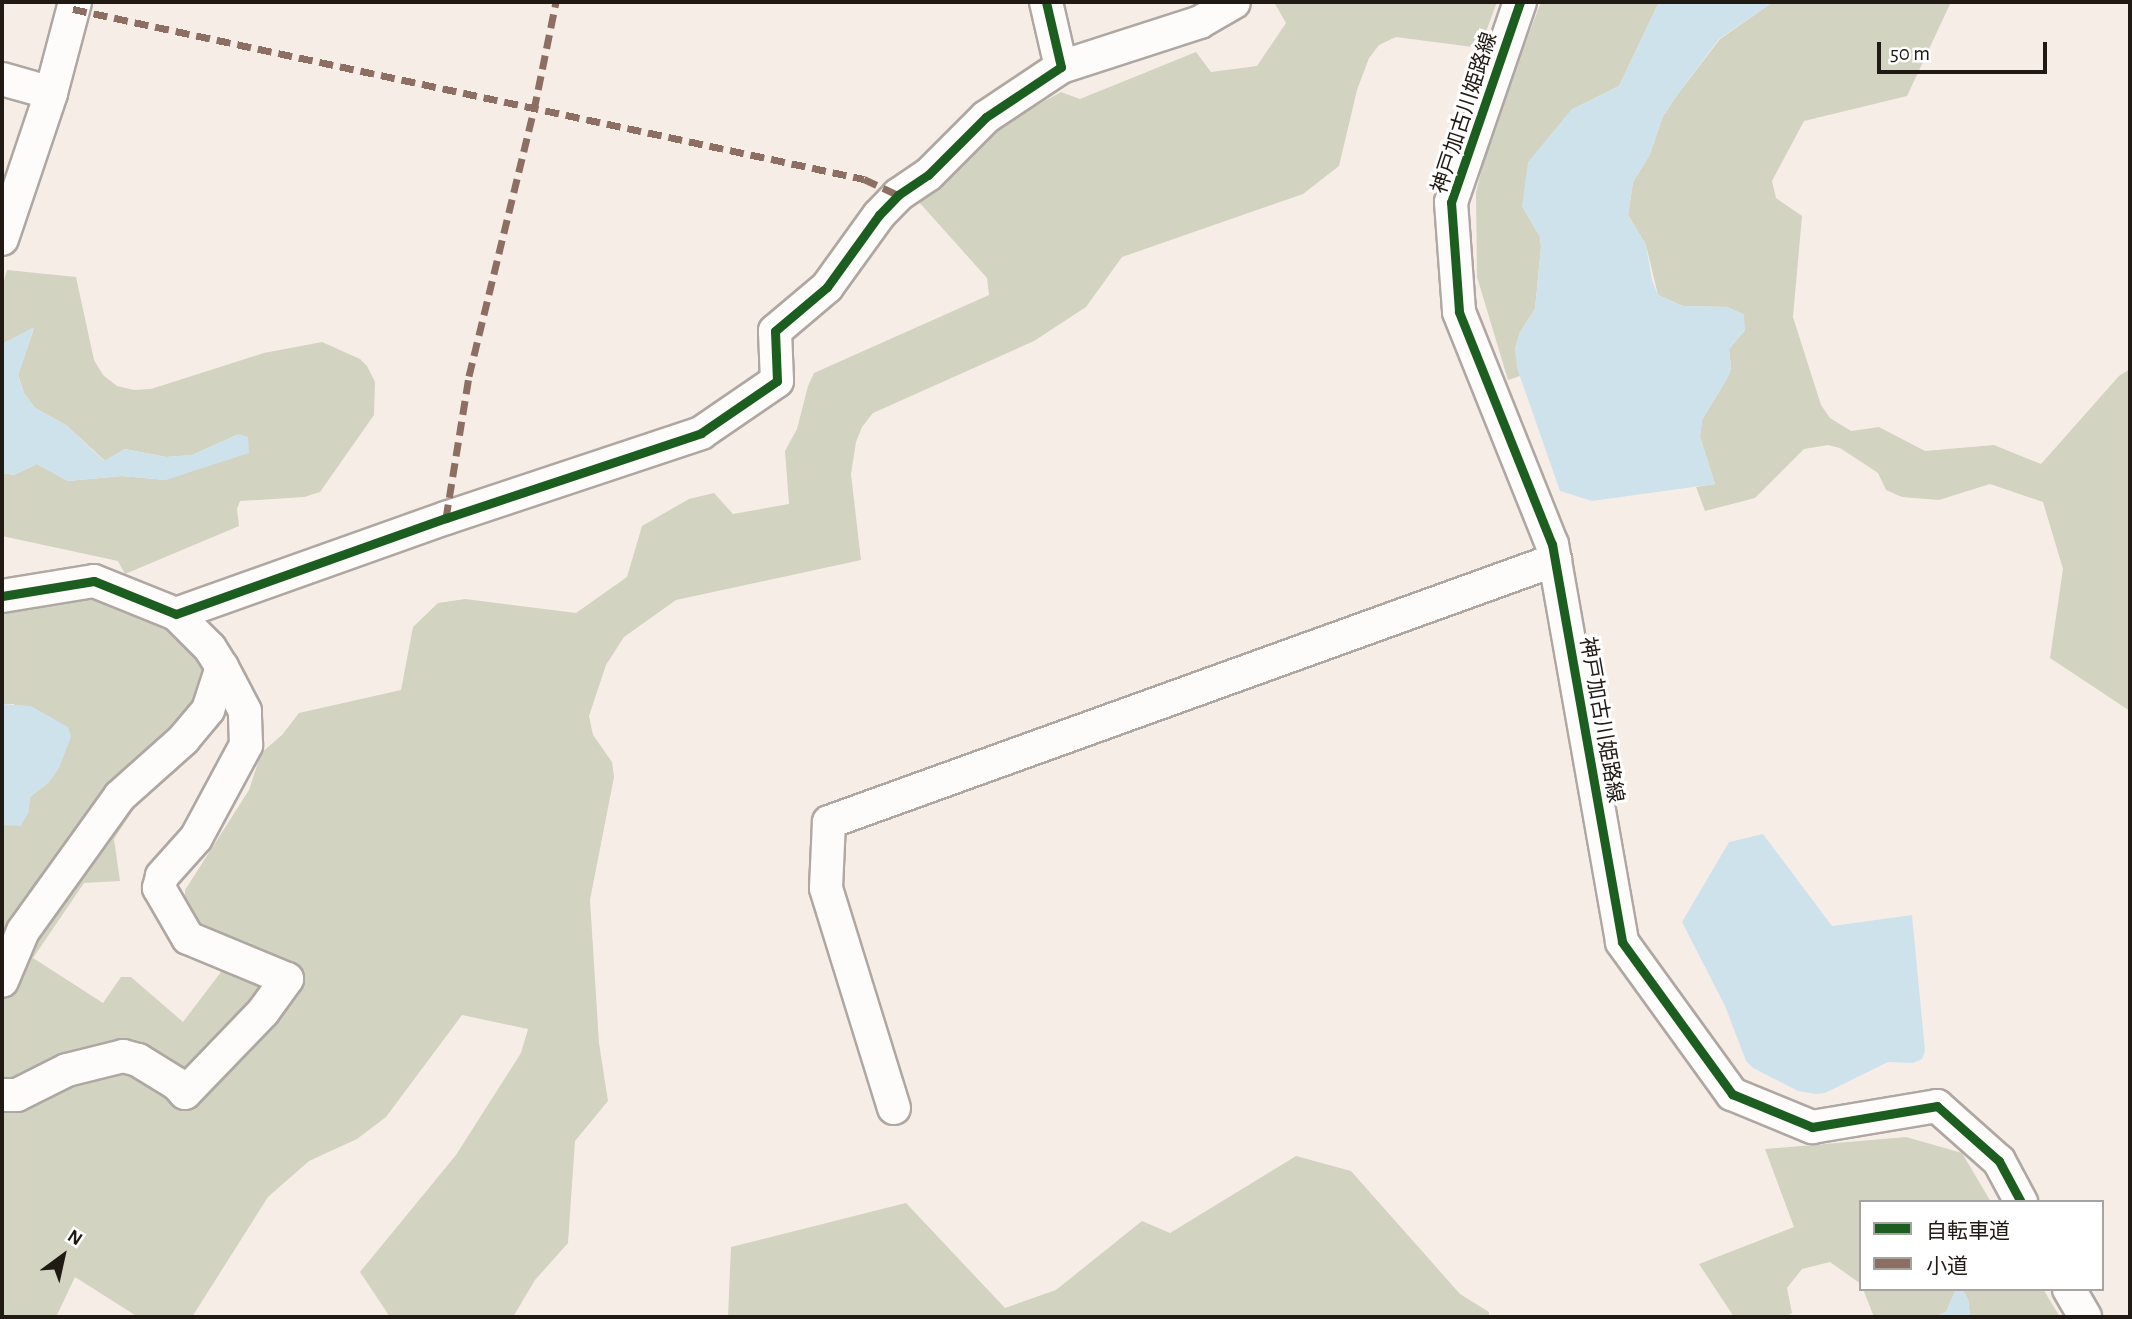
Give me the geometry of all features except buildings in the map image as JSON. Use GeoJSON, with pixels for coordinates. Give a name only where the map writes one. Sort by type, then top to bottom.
{"type":"FeatureCollection","features":[{"type":"Feature","properties":{"kind":"street"},"geometry":{"type":"LineString","coordinates":[[2,239],[51,93],[75,2]]}},
{"type":"Feature","properties":{"kind":"street"},"geometry":{"type":"LineString","coordinates":[[1046,2],[1061,67]]}},
{"type":"Feature","properties":{"kind":"street"},"geometry":{"type":"LineString","coordinates":[[176,614],[446,517],[701,433],[777,381],[775,331],[827,287],[879,215],[898,195],[928,175],[986,117],[1061,67],[1200,22],[1234,2]]}},
{"type":"Feature","properties":{"kind":"street","name":"神戸加古川姫路線"},"geometry":{"type":"LineString","coordinates":[[1520,2],[1451,202],[1459,312],[1552,544],[1622,942],[1731,1094],[1812,1127],[1937,1106],[1999,1161],[2020,1200]]}},
{"type":"Feature","properties":{"kind":"street"},"geometry":{"type":"LineString","coordinates":[[2,79],[51,93]]}},
{"type":"Feature","properties":{"kind":"street"},"geometry":{"type":"LineString","coordinates":[[894,1108],[826,888],[829,822],[1555,560]]}},
{"type":"Feature","properties":{"kind":"street"},"geometry":{"type":"LineString","coordinates":[[2,596],[94,581],[176,614],[210,648],[245,711],[246,746],[196,838],[162,876],[159,888],[188,938],[288,979],[263,1012],[185,1093],[177,1084],[148,1066],[123,1056],[67,1070],[17,1095],[2,1095]]}},
{"type":"Feature","properties":{"kind":"street"},"geometry":{"type":"LineString","coordinates":[[2,981],[23,931],[120,796],[184,739],[208,710],[222,667]]}},
{"type":"Feature","properties":{"kind":"street"},"geometry":{"type":"LineString","coordinates":[[2070,1291],[2085,1317]]}},
{"type":"Feature","properties":{"kind":"green space"},"geometry":{"type":"Polygon","coordinates":[[[1274,2],[1497,2],[1480,48],[1396,37],[1379,45],[1369,58],[1357,90],[1339,166],[1303,194],[1122,257],[1086,307],[1034,341],[873,413],[862,427],[856,442],[851,474],[861,560],[676,600],[624,637],[606,665],[589,716],[593,735],[612,762],[614,777],[590,900],[599,1043],[608,1101],[575,1141],[568,1243],[535,1280],[513,1317],[390,1317],[360,1272],[456,1155],[521,1053],[528,1029],[462,1015],[386,1117],[357,1139],[309,1161],[268,1197],[192,1317],[138,1317],[75,1277],[56,1317],[2,1317],[2,825],[28,813],[30,797],[49,782],[14,704],[2,704],[2,606],[91,593],[176,627],[228,689],[176,772],[145,792],[114,839],[120,881],[84,883],[33,958],[103,1003],[121,977],[131,977],[183,1022],[221,972],[190,926],[185,909],[185,890],[249,790],[261,753],[282,735],[299,713],[401,690],[413,627],[438,603],[465,599],[576,613],[627,577],[642,526],[689,499],[714,493],[733,514],[789,504],[785,451],[797,429],[814,373],[989,295],[987,278],[918,201],[979,137],[1061,92],[1080,99],[1196,52],[1211,72],[1257,66],[1286,23],[1274,2]]]}},
{"type":"Feature","properties":{"kind":"green space"},"geometry":{"type":"Polygon","coordinates":[[[1541,2],[1659,2],[1619,86],[1571,110],[1522,206],[1540,237],[1541,247],[1535,309],[1520,332],[1515,349],[1520,376],[1508,380],[1477,277],[1476,192],[1491,133],[1541,2]]]}},
{"type":"Feature","properties":{"kind":"green space"},"geometry":{"type":"Polygon","coordinates":[[[1773,2],[1951,2],[1907,96],[1804,121],[1772,181],[1776,198],[1802,216],[1793,317],[1821,405],[1830,418],[1851,431],[1879,427],[1925,451],[1994,445],[2041,464],[2119,376],[2130,369],[2130,711],[2050,658],[2063,569],[2043,502],[1990,484],[1939,500],[1902,497],[1886,490],[1878,473],[1840,448],[1828,445],[1804,449],[1755,498],[1705,511],[1696,487],[1715,484],[1700,437],[1702,420],[1729,375],[1729,349],[1745,330],[1728,307],[1683,306],[1658,295],[1646,245],[1628,215],[1633,182],[1650,154],[1663,116],[1720,39],[1773,2]]]}},
{"type":"Feature","properties":{"kind":"green space"},"geometry":{"type":"Polygon","coordinates":[[[7,270],[76,277],[94,360],[103,375],[117,386],[134,390],[151,389],[264,353],[322,342],[360,359],[367,366],[375,382],[374,415],[320,492],[304,497],[240,501],[237,509],[239,526],[125,574],[118,561],[2,536],[2,473],[14,475],[37,464],[68,481],[122,476],[166,480],[239,434],[192,455],[166,457],[125,449],[105,461],[66,425],[35,408],[24,393],[18,375],[34,328],[2,344],[2,288],[7,270]]]}},
{"type":"Feature","properties":{"kind":"green space"},"geometry":{"type":"Polygon","coordinates":[[[1906,1137],[1962,1153],[1990,1200],[1859,1200],[1859,1283],[1830,1262],[1802,1269],[1787,1288],[1792,1313],[1785,1317],[1734,1317],[1699,1264],[1794,1227],[1765,1149],[1906,1137]]]}},
{"type":"Feature","properties":{"kind":"green space"},"geometry":{"type":"Polygon","coordinates":[[[1296,1156],[1351,1171],[1460,1294],[1489,1312],[1489,1317],[728,1317],[731,1247],[906,1203],[1005,1308],[1056,1290],[1142,1221],[1170,1233],[1296,1156]]]}},
{"type":"Feature","properties":{"kind":"green space"},"geometry":{"type":"Polygon","coordinates":[[[1864,1291],[1955,1291],[1946,1312],[1934,1317],[1874,1317],[1864,1291]]]}},
{"type":"Feature","properties":{"kind":"green space"},"geometry":{"type":"Polygon","coordinates":[[[1963,1291],[2044,1291],[2060,1317],[1970,1317],[1968,1299],[1963,1291]]]}},
{"type":"Feature","properties":{"kind":"water"},"geometry":{"type":"Polygon","coordinates":[[[1659,2],[1773,2],[1719,39],[1663,116],[1650,154],[1633,182],[1628,215],[1646,245],[1652,280],[1658,295],[1683,306],[1728,307],[1744,314],[1745,330],[1729,349],[1729,375],[1702,420],[1700,437],[1715,484],[1592,501],[1560,491],[1517,368],[1515,349],[1520,332],[1535,309],[1541,247],[1540,237],[1522,206],[1528,162],[1571,110],[1619,86],[1659,2]]]}},
{"type":"Feature","properties":{"kind":"water"},"geometry":{"type":"Polygon","coordinates":[[[34,327],[18,375],[24,393],[35,408],[66,425],[104,461],[125,449],[166,457],[192,455],[239,434],[248,437],[249,453],[166,480],[122,476],[68,481],[37,464],[14,475],[2,473],[2,344],[34,327]]]}},
{"type":"Feature","properties":{"kind":"water"},"geometry":{"type":"Polygon","coordinates":[[[2,704],[31,706],[68,727],[71,737],[59,768],[49,782],[30,797],[28,813],[21,826],[2,825],[2,704]]]}},
{"type":"Feature","properties":{"kind":"water"},"geometry":{"type":"Polygon","coordinates":[[[1763,834],[1832,926],[1912,915],[1925,1051],[1922,1059],[1913,1063],[1888,1062],[1825,1093],[1816,1094],[1798,1091],[1753,1068],[1746,1061],[1725,1006],[1682,922],[1729,842],[1763,834]]]}},
{"type":"Feature","properties":{"kind":"water"},"geometry":{"type":"Polygon","coordinates":[[[1955,1291],[1963,1291],[1968,1299],[1970,1317],[1934,1317],[1946,1312],[1955,1291]]]}},
{"type":"Feature","properties":{"kind":"marked path"},"geometry":{"type":"LineString","coordinates":[[446,518],[469,376],[534,110],[556,2]]}},
{"type":"Feature","properties":{"kind":"marked path"},"geometry":{"type":"LineString","coordinates":[[73,9],[864,179],[898,195]]}},
{"type":"Feature","properties":{"kind":"cycle path"},"geometry":{"type":"LineString","coordinates":[[2,596],[94,581],[176,614],[446,518],[701,433],[777,381],[775,331],[827,287],[879,215],[898,195],[928,175],[986,117],[1061,67],[1046,2]]}},
{"type":"Feature","properties":{"kind":"cycle path"},"geometry":{"type":"LineString","coordinates":[[1520,2],[1451,202],[1459,312],[1552,544],[1622,942],[1732,1094],[1812,1127],[1937,1106],[1999,1161],[2020,1200]]}}]}
